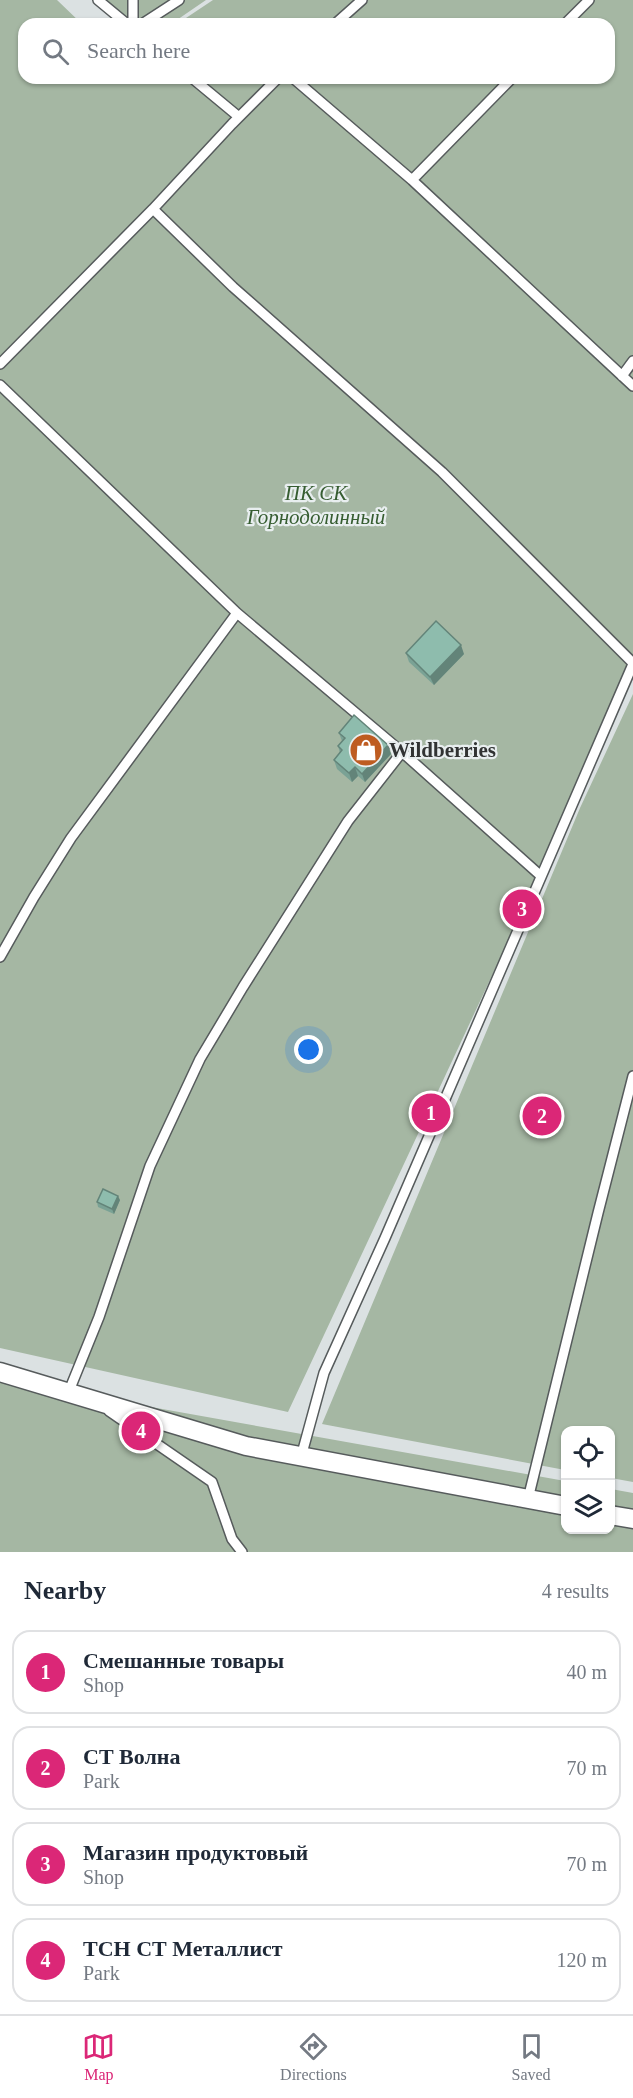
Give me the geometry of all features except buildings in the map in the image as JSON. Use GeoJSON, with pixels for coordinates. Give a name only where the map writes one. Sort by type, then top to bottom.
{"type":"FeatureCollection","features":[{"type":"Feature","properties":{"kind":"street"},"geometry":{"type":"LineString","coordinates":[[0,1372],[246,1446],[561,1505]]}},
{"type":"Feature","properties":{"kind":"street"},"geometry":{"type":"LineString","coordinates":[[615,1516],[633,1519]]}},
{"type":"Feature","properties":{"kind":"lane"},"geometry":{"type":"LineString","coordinates":[[98,0],[120,18]]}},
{"type":"Feature","properties":{"kind":"lane"},"geometry":{"type":"LineString","coordinates":[[133,0],[134,18]]}},
{"type":"Feature","properties":{"kind":"lane"},"geometry":{"type":"LineString","coordinates":[[151,18],[179,0]]}},
{"type":"Feature","properties":{"kind":"lane"},"geometry":{"type":"LineString","coordinates":[[342,18],[362,0]]}},
{"type":"Feature","properties":{"kind":"lane"},"geometry":{"type":"LineString","coordinates":[[571,18],[589,0]]}},
{"type":"Feature","properties":{"kind":"lane"},"geometry":{"type":"LineString","coordinates":[[199,84],[238,117]]}},
{"type":"Feature","properties":{"kind":"lane"},"geometry":{"type":"LineString","coordinates":[[0,364],[153,209],[272,84]]}},
{"type":"Feature","properties":{"kind":"lane"},"geometry":{"type":"LineString","coordinates":[[300,84],[412,180],[633,386]]}},
{"type":"Feature","properties":{"kind":"lane"},"geometry":{"type":"LineString","coordinates":[[412,180],[506,84]]}},
{"type":"Feature","properties":{"kind":"lane"},"geometry":{"type":"LineString","coordinates":[[153,209],[233,287],[442,472],[633,664],[324,1373],[301,1457]]}},
{"type":"Feature","properties":{"kind":"lane"},"geometry":{"type":"LineString","coordinates":[[622,376],[633,361]]}},
{"type":"Feature","properties":{"kind":"lane"},"geometry":{"type":"LineString","coordinates":[[0,385],[237,613],[402,752],[541,876]]}},
{"type":"Feature","properties":{"kind":"lane"},"geometry":{"type":"LineString","coordinates":[[0,957],[33,897],[71,838],[237,613]]}},
{"type":"Feature","properties":{"kind":"lane"},"geometry":{"type":"LineString","coordinates":[[69,1391],[99,1317],[150,1166],[200,1059],[348,821],[402,752]]}},
{"type":"Feature","properties":{"kind":"lane"},"geometry":{"type":"LineString","coordinates":[[528,1499],[597,1213],[633,1076]]}},
{"type":"Feature","properties":{"kind":"lane"},"geometry":{"type":"LineString","coordinates":[[97,1402],[212,1482],[232,1539],[242,1552]]}},
{"type":"Feature","properties":{"kind":"green space","name":"ПК СК Горнодолинный"},"geometry":{"type":"Polygon","coordinates":[[[0,0],[57,0],[76,18],[18,18],[18,84],[615,84],[615,18],[186,18],[213,0],[633,0],[633,674],[288,1412],[0,1348],[0,0]]]}},
{"type":"Feature","properties":{"kind":"green space"},"geometry":{"type":"Polygon","coordinates":[[[93,0],[206,0],[180,18],[117,18],[93,0]]]}},
{"type":"Feature","properties":{"kind":"green space"},"geometry":{"type":"Polygon","coordinates":[[[633,694],[633,1482],[615,1479],[615,1426],[561,1426],[561,1469],[322,1424],[580,808],[633,694]]]}},
{"type":"Feature","properties":{"kind":"green space"},"geometry":{"type":"Polygon","coordinates":[[[0,1380],[561,1480],[561,1534],[615,1534],[615,1490],[633,1493],[633,1552],[0,1552],[0,1380]]]}},
{"type":"Feature","properties":{"kind":"place","name":"Wildberries"},"geometry":{"type":"Point","coordinates":[366,750]}},
{"type":"Feature","properties":{"kind":"place","name":"Магазин продуктовый"},"geometry":{"type":"Point","coordinates":[522,909]}},
{"type":"Feature","properties":{"kind":"place","name":"Смешанные товары"},"geometry":{"type":"Point","coordinates":[431,1113]}},
{"type":"Feature","properties":{"kind":"place","name":"СТ Волна"},"geometry":{"type":"Point","coordinates":[542,1116]}},
{"type":"Feature","properties":{"kind":"place","name":"ТСН СТ Металлист"},"geometry":{"type":"Point","coordinates":[141,1431]}}]}
